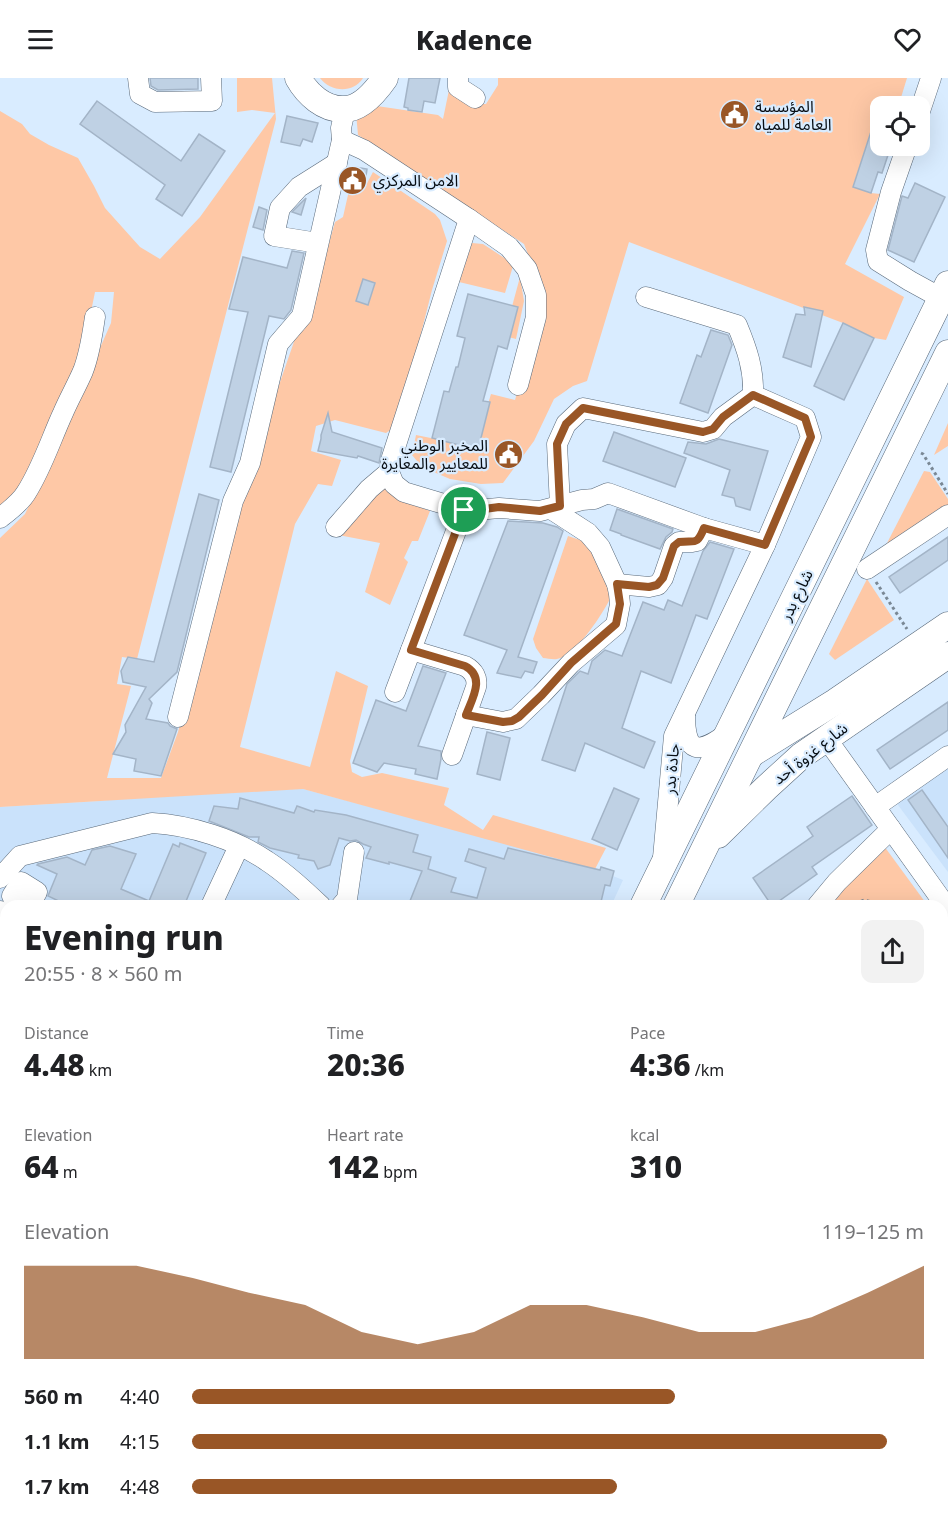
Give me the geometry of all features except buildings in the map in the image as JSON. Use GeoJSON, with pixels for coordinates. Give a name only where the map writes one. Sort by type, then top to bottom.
{"type":"FeatureCollection","features":[{"type":"Feature","properties":{"kind":"main road"},"geometry":{"type":"LineString","coordinates":[[298,78],[303,87],[322,103],[345,110],[366,99],[385,78]]}},
{"type":"Feature","properties":{"kind":"main road","name":"شارع بدر"},"geometry":{"type":"LineString","coordinates":[[646,900],[945,291]]}},
{"type":"Feature","properties":{"kind":"main road","name":"شارع بدر"},"geometry":{"type":"LineString","coordinates":[[679,900],[948,353]]}},
{"type":"Feature","properties":{"kind":"main road","name":"شارع غزوة أحد"},"geometry":{"type":"LineString","coordinates":[[702,785],[835,702],[948,625]]}},
{"type":"Feature","properties":{"kind":"main road","name":"شارع غزوة أحد"},"geometry":{"type":"LineString","coordinates":[[693,873],[716,838],[801,756],[948,655]]}},
{"type":"Feature","properties":{"kind":"main road"},"geometry":{"type":"LineString","coordinates":[[790,675],[790,685],[802,699],[810,702],[835,702]]}},
{"type":"Feature","properties":{"kind":"main road"},"geometry":{"type":"LineString","coordinates":[[728,733],[751,755],[774,763],[801,756]]}},
{"type":"Feature","properties":{"kind":"street"},"geometry":{"type":"LineString","coordinates":[[138,78],[140,94],[155,102],[212,101],[211,78]]}},
{"type":"Feature","properties":{"kind":"street"},"geometry":{"type":"LineString","coordinates":[[458,78],[458,87],[476,98]]}},
{"type":"Feature","properties":{"kind":"street"},"geometry":{"type":"LineString","coordinates":[[925,96],[931,78]]}},
{"type":"Feature","properties":{"kind":"street"},"geometry":{"type":"LineString","coordinates":[[178,717],[233,501],[250,463],[278,344],[302,316],[342,140],[341,128],[345,110]]}},
{"type":"Feature","properties":{"kind":"street"},"geometry":{"type":"LineString","coordinates":[[342,140],[364,150],[469,219],[509,247],[527,269],[537,295],[536,317],[518,385]]}},
{"type":"Feature","properties":{"kind":"street"},"geometry":{"type":"LineString","coordinates":[[904,156],[891,192],[876,250],[878,261],[910,281],[945,291]]}},
{"type":"Feature","properties":{"kind":"street"},"geometry":{"type":"LineString","coordinates":[[318,243],[274,236],[280,208],[299,188],[337,163]]}},
{"type":"Feature","properties":{"kind":"street"},"geometry":{"type":"LineString","coordinates":[[469,219],[392,457],[389,472],[394,484],[405,492],[464,510],[499,507],[540,511],[594,499],[608,493],[704,528],[765,545]]}},
{"type":"Feature","properties":{"kind":"street"},"geometry":{"type":"LineString","coordinates":[[556,508],[557,444],[566,424],[583,408],[703,432],[713,429],[723,417],[753,395],[753,377],[737,325],[646,297]]}},
{"type":"Feature","properties":{"kind":"street"},"geometry":{"type":"LineString","coordinates":[[0,519],[26,493],[46,454],[82,374],[95,317]]}},
{"type":"Feature","properties":{"kind":"street","name":"جادة بدر"},"geometry":{"type":"LineString","coordinates":[[662,866],[674,736],[765,545],[811,437],[805,418],[753,395]]}},
{"type":"Feature","properties":{"kind":"street"},"geometry":{"type":"LineString","coordinates":[[336,527],[369,489],[389,472]]}},
{"type":"Feature","properties":{"kind":"street"},"geometry":{"type":"LineString","coordinates":[[466,715],[503,722],[519,717],[571,663],[616,624],[620,604],[617,584],[600,547],[588,533],[556,508]]}},
{"type":"Feature","properties":{"kind":"street"},"geometry":{"type":"LineString","coordinates":[[394,692],[464,510]]}},
{"type":"Feature","properties":{"kind":"street"},"geometry":{"type":"LineString","coordinates":[[867,569],[948,515]]}},
{"type":"Feature","properties":{"kind":"street"},"geometry":{"type":"LineString","coordinates":[[617,584],[649,587],[657,585],[663,578],[674,546],[679,542],[697,541],[704,528]]}},
{"type":"Feature","properties":{"kind":"street"},"geometry":{"type":"LineString","coordinates":[[411,650],[465,666],[473,672],[477,680],[452,755]]}},
{"type":"Feature","properties":{"kind":"street"},"geometry":{"type":"LineString","coordinates":[[685,715],[685,732],[689,742],[695,747],[703,748],[713,744],[728,733]]}},
{"type":"Feature","properties":{"kind":"street"},"geometry":{"type":"LineString","coordinates":[[826,738],[942,900]]}},
{"type":"Feature","properties":{"kind":"street"},"geometry":{"type":"LineString","coordinates":[[875,807],[948,756]]}},
{"type":"Feature","properties":{"kind":"street"},"geometry":{"type":"LineString","coordinates":[[0,878],[10,855],[152,823],[173,824],[197,829],[266,859],[314,900]]}},
{"type":"Feature","properties":{"kind":"street"},"geometry":{"type":"LineString","coordinates":[[822,900],[891,829]]}},
{"type":"Feature","properties":{"kind":"street"},"geometry":{"type":"LineString","coordinates":[[214,900],[239,846]]}},
{"type":"Feature","properties":{"kind":"street"},"geometry":{"type":"LineString","coordinates":[[346,900],[354,852]]}},
{"type":"Feature","properties":{"kind":"street"},"geometry":{"type":"LineString","coordinates":[[10,900],[21,882],[37,892],[32,900]]}},
{"type":"Feature","properties":{"kind":"path"},"geometry":{"type":"LineString","coordinates":[[922,454],[948,494]]}},
{"type":"Feature","properties":{"kind":"path"},"geometry":{"type":"LineString","coordinates":[[867,569],[901,620]]}},
{"type":"Feature","properties":{"kind":"shaded area"},"geometry":{"type":"Polygon","coordinates":[[[237,78],[272,78],[276,119],[137,659],[122,657],[117,684],[131,686],[107,778],[161,778],[178,732],[234,515],[297,333],[305,329],[335,222],[343,217],[350,186],[365,187],[373,172],[435,214],[440,220],[447,241],[399,420],[386,433],[335,420],[316,426],[311,451],[341,460],[332,486],[318,484],[295,524],[240,747],[310,767],[336,671],[368,686],[350,761],[352,772],[362,777],[382,773],[449,788],[444,805],[483,830],[493,815],[606,848],[595,869],[303,789],[0,807],[0,538],[25,514],[46,470],[111,323],[114,292],[95,292],[83,351],[18,492],[0,505],[0,111],[22,124],[30,134],[78,158],[105,208],[140,247],[160,259],[200,217],[275,113],[252,110],[237,112],[237,78]]]}},
{"type":"Feature","properties":{"kind":"shaded area"},"geometry":{"type":"Polygon","coordinates":[[[320,78],[363,78],[353,87],[342,89],[324,83],[320,78]]]}},
{"type":"Feature","properties":{"kind":"shaded area"},"geometry":{"type":"Polygon","coordinates":[[[498,78],[907,78],[901,96],[870,96],[870,134],[853,187],[880,194],[845,264],[904,297],[886,340],[874,338],[843,323],[629,242],[587,381],[573,386],[554,399],[534,441],[503,483],[481,484],[450,479],[422,467],[412,455],[416,435],[475,447],[491,394],[515,400],[545,298],[524,244],[358,135],[356,113],[370,105],[438,115],[443,119],[449,90],[465,103],[486,104],[498,85],[498,78]]]}},
{"type":"Feature","properties":{"kind":"shaded area"},"geometry":{"type":"Polygon","coordinates":[[[472,243],[483,244],[513,266],[505,293],[459,282],[472,243]]]}},
{"type":"Feature","properties":{"kind":"shaded area"},"geometry":{"type":"Polygon","coordinates":[[[520,277],[524,301],[516,339],[504,336],[520,277]]]}},
{"type":"Feature","properties":{"kind":"shaded area"},"geometry":{"type":"Polygon","coordinates":[[[948,423],[948,446],[934,455],[948,423]]]}},
{"type":"Feature","properties":{"kind":"shaded area"},"geometry":{"type":"Polygon","coordinates":[[[924,471],[930,472],[948,499],[948,507],[883,551],[924,471]]]}},
{"type":"Feature","properties":{"kind":"shaded area"},"geometry":{"type":"Polygon","coordinates":[[[390,474],[411,484],[405,501],[430,511],[418,541],[412,541],[404,558],[408,562],[390,605],[365,592],[380,543],[333,534],[390,474]]]}},
{"type":"Feature","properties":{"kind":"shaded area"},"geometry":{"type":"Polygon","coordinates":[[[568,536],[586,542],[595,555],[612,595],[603,612],[581,642],[557,659],[543,658],[533,639],[568,536]]]}},
{"type":"Feature","properties":{"kind":"shaded area"},"geometry":{"type":"Polygon","coordinates":[[[867,579],[894,620],[835,660],[829,654],[867,579]]]}},
{"type":"Feature","properties":{"kind":"shaded area"},"geometry":{"type":"Polygon","coordinates":[[[948,764],[948,872],[895,801],[948,764]]]}},
{"type":"Feature","properties":{"kind":"shaded area"},"geometry":{"type":"Polygon","coordinates":[[[303,789],[580,863],[623,880],[614,900],[0,900],[0,807],[101,801],[168,792],[303,789]]]}},
{"type":"Feature","properties":{"kind":"shaded area"},"geometry":{"type":"Polygon","coordinates":[[[884,846],[924,900],[831,900],[884,846]]]}},
{"type":"Feature","properties":{"kind":"place","name":"المؤسسة العامة للمياه"},"geometry":{"type":"Point","coordinates":[734,115]}},
{"type":"Feature","properties":{"kind":"place","name":"الامن المركزي"},"geometry":{"type":"Point","coordinates":[352,180]}},
{"type":"Feature","properties":{"kind":"place","name":"المخبر الوطني للمعايير والمعايرة"},"geometry":{"type":"Point","coordinates":[509,454]}},
{"type":"Feature","properties":{"kind":"route"},"geometry":{"type":"LineString","coordinates":[[753,395],[805,418],[811,437],[765,545],[704,528],[697,541],[683,541],[674,546],[663,578],[654,587],[617,584],[620,604],[616,624],[571,663],[542,695],[512,721],[503,722],[466,715],[477,683],[473,672],[465,666],[411,650],[464,510],[499,507],[540,511],[560,506],[557,444],[566,424],[583,408],[703,432],[713,429],[723,417],[753,395]]}}]}
